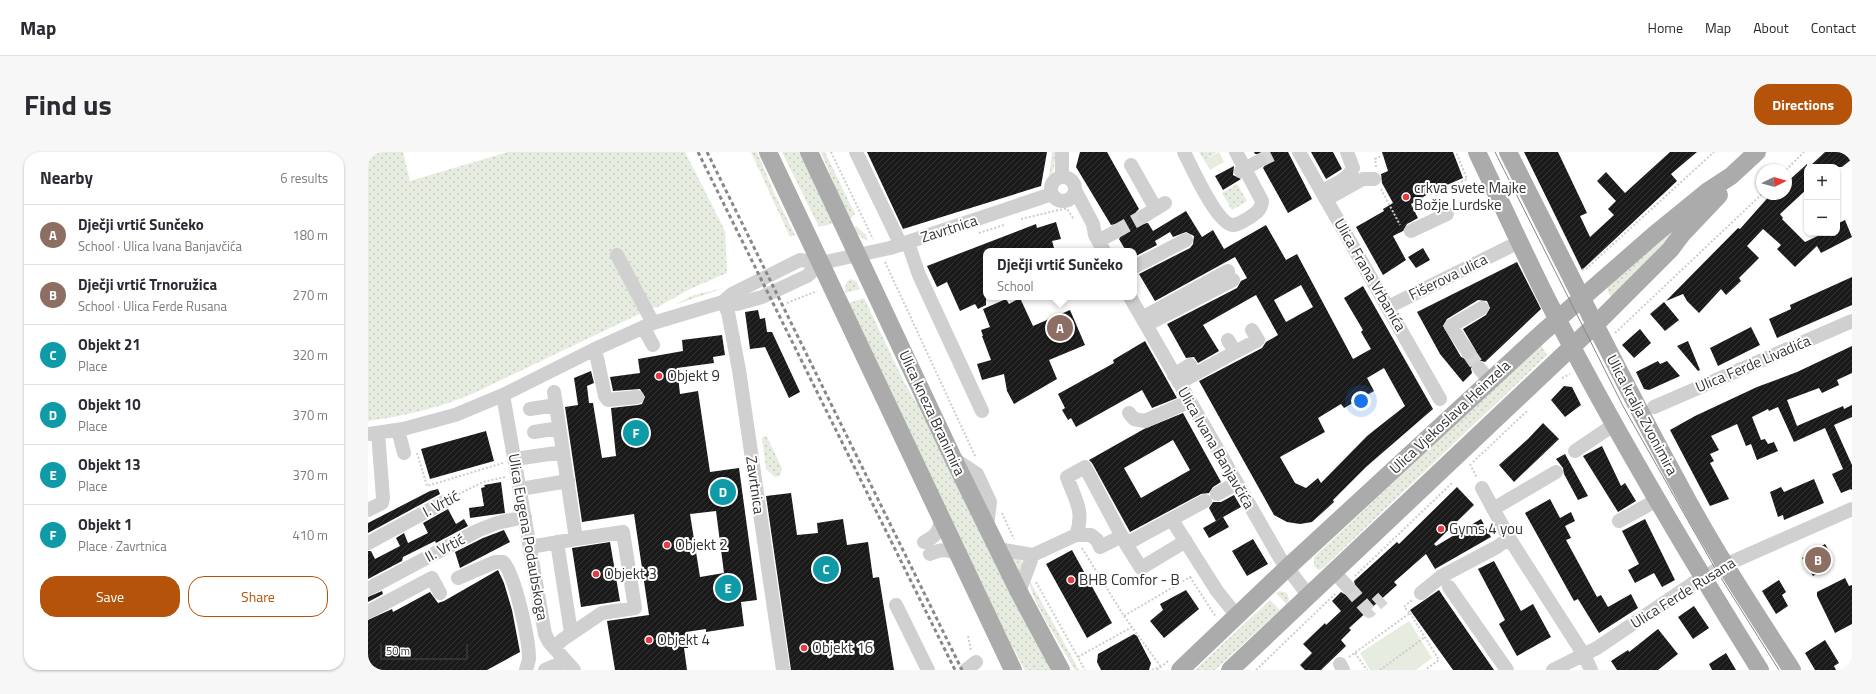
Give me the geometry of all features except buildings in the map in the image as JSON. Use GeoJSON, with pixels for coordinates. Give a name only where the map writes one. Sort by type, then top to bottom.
{"type":"FeatureCollection","features":[{"type":"Feature","properties":{"kind":"main road"},"geometry":{"type":"LineString","coordinates":[[768,152],[1013,670]]}},
{"type":"Feature","properties":{"kind":"main road","name":"Ulica kralja Zvonimira"},"geometry":{"type":"LineString","coordinates":[[1477,152],[1558,319],[1615,424],[1657,500],[1760,670]]}},
{"type":"Feature","properties":{"kind":"main road","name":"Ulica kralja Zvonimira"},"geometry":{"type":"LineString","coordinates":[[1508,152],[1595,325],[1682,490],[1725,565],[1792,670]]}},
{"type":"Feature","properties":{"kind":"main road","name":"Ulica Vjekoslava Heinzela"},"geometry":{"type":"LineString","coordinates":[[1180,670],[1287,568],[1558,319],[1654,235],[1708,191],[1731,176],[1757,152]]}},
{"type":"Feature","properties":{"kind":"main road","name":"Ulica kneza Branimira"},"geometry":{"type":"LineString","coordinates":[[811,153],[953,458],[1019,592],[1061,670]]}},
{"type":"Feature","properties":{"kind":"main road","name":"Ulica Vjekoslava Heinzela"},"geometry":{"type":"LineString","coordinates":[[1230,670],[1572,345],[1595,325],[1670,250],[1682,234],[1717,197],[1731,176]]}},
{"type":"Feature","properties":{"kind":"street"},"geometry":{"type":"LineString","coordinates":[[856,152],[905,244],[982,411]]}},
{"type":"Feature","properties":{"kind":"street"},"geometry":{"type":"LineString","coordinates":[[1062,152],[1062,176]]}},
{"type":"Feature","properties":{"kind":"street"},"geometry":{"type":"LineString","coordinates":[[1184,152],[1219,215],[1228,223],[1233,225],[1258,212],[1262,206],[1261,197],[1243,170],[1236,152]]}},
{"type":"Feature","properties":{"kind":"street","name":"Ulica Frana Vrbanića"},"geometry":{"type":"LineString","coordinates":[[1299,152],[1440,399]]}},
{"type":"Feature","properties":{"kind":"street"},"geometry":{"type":"LineString","coordinates":[[1324,195],[1351,172],[1353,168],[1347,152]]}},
{"type":"Feature","properties":{"kind":"street"},"geometry":{"type":"LineString","coordinates":[[1243,170],[1259,161]]}},
{"type":"Feature","properties":{"kind":"street"},"geometry":{"type":"LineString","coordinates":[[1131,165],[1160,206],[1144,216]]}},
{"type":"Feature","properties":{"kind":"street"},"geometry":{"type":"LineString","coordinates":[[1062,176],[1073,180],[1076,192],[1093,224],[1099,242]]}},
{"type":"Feature","properties":{"kind":"street"},"geometry":{"type":"LineString","coordinates":[[1062,176],[1053,182],[1051,188],[1052,194],[1056,199],[1065,201],[1073,208],[1086,229],[1099,242]]}},
{"type":"Feature","properties":{"kind":"street"},"geometry":{"type":"LineString","coordinates":[[1324,195],[1363,179],[1374,180]]}},
{"type":"Feature","properties":{"kind":"street"},"geometry":{"type":"LineString","coordinates":[[1065,201],[1071,199],[1076,192]]}},
{"type":"Feature","properties":{"kind":"street","name":"Zavrtnica"},"geometry":{"type":"LineString","coordinates":[[373,434],[398,430],[454,414],[503,394],[648,325],[723,302],[732,294],[800,260],[821,263],[905,244],[1052,194]]}},
{"type":"Feature","properties":{"kind":"street"},"geometry":{"type":"LineString","coordinates":[[1411,231],[1447,214]]}},
{"type":"Feature","properties":{"kind":"street"},"geometry":{"type":"LineString","coordinates":[[1099,242],[1115,232]]}},
{"type":"Feature","properties":{"kind":"street"},"geometry":{"type":"LineString","coordinates":[[1137,265],[1186,240]]}},
{"type":"Feature","properties":{"kind":"street","name":"Fišerova ulica"},"geometry":{"type":"LineString","coordinates":[[1388,307],[1509,247]]}},
{"type":"Feature","properties":{"kind":"street"},"geometry":{"type":"LineString","coordinates":[[618,255],[648,325],[653,345]]}},
{"type":"Feature","properties":{"kind":"street"},"geometry":{"type":"LineString","coordinates":[[1144,322],[1230,276]]}},
{"type":"Feature","properties":{"kind":"street","name":"Ulica Ivana Banjavčića"},"geometry":{"type":"LineString","coordinates":[[1132,300],[1287,568],[1308,595]]}},
{"type":"Feature","properties":{"kind":"street","name":"Zavrtnica"},"geometry":{"type":"LineString","coordinates":[[723,302],[728,312],[739,370],[783,670]]}},
{"type":"Feature","properties":{"kind":"street"},"geometry":{"type":"LineString","coordinates":[[1468,352],[1451,326],[1482,308]]}},
{"type":"Feature","properties":{"kind":"street","name":"Ulica Ferde Livadića"},"geometry":{"type":"LineString","coordinates":[[1654,407],[1852,321]]}},
{"type":"Feature","properties":{"kind":"street"},"geometry":{"type":"LineString","coordinates":[[1177,379],[1258,340],[1252,330]]}},
{"type":"Feature","properties":{"kind":"street"},"geometry":{"type":"LineString","coordinates":[[1228,340],[1235,352]]}},
{"type":"Feature","properties":{"kind":"street"},"geometry":{"type":"LineString","coordinates":[[593,350],[597,358],[605,396],[608,400],[637,397]]}},
{"type":"Feature","properties":{"kind":"street"},"geometry":{"type":"LineString","coordinates":[[1177,379],[1190,365]]}},
{"type":"Feature","properties":{"kind":"street"},"geometry":{"type":"LineString","coordinates":[[1479,368],[1490,381]]}},
{"type":"Feature","properties":{"kind":"street","name":"Ulica Eugena Podaubskoga"},"geometry":{"type":"LineString","coordinates":[[503,394],[545,634],[554,648],[570,665]]}},
{"type":"Feature","properties":{"kind":"street"},"geometry":{"type":"LineString","coordinates":[[530,409],[555,399],[576,539]]}},
{"type":"Feature","properties":{"kind":"street"},"geometry":{"type":"LineString","coordinates":[[1129,413],[1139,421],[1145,421],[1190,401]]}},
{"type":"Feature","properties":{"kind":"street"},"geometry":{"type":"LineString","coordinates":[[1575,451],[1615,424]]}},
{"type":"Feature","properties":{"kind":"street"},"geometry":{"type":"LineString","coordinates":[[534,432],[559,428]]}},
{"type":"Feature","properties":{"kind":"street"},"geometry":{"type":"LineString","coordinates":[[398,430],[410,452]]}},
{"type":"Feature","properties":{"kind":"street"},"geometry":{"type":"LineString","coordinates":[[368,510],[382,503],[383,498],[373,434]]}},
{"type":"Feature","properties":{"kind":"street"},"geometry":{"type":"LineString","coordinates":[[515,459],[563,452]]}},
{"type":"Feature","properties":{"kind":"street"},"geometry":{"type":"LineString","coordinates":[[1186,541],[1141,568],[1124,540],[1085,467],[1067,477],[1080,512],[1091,535],[1098,540],[1100,547],[1124,540],[1172,520],[1205,501]]}},
{"type":"Feature","properties":{"kind":"street"},"geometry":{"type":"LineString","coordinates":[[1493,509],[1556,472]]}},
{"type":"Feature","properties":{"kind":"street"},"geometry":{"type":"LineString","coordinates":[[520,489],[568,481]]}},
{"type":"Feature","properties":{"kind":"street"},"geometry":{"type":"LineString","coordinates":[[1218,494],[1237,483]]}},
{"type":"Feature","properties":{"kind":"street"},"geometry":{"type":"LineString","coordinates":[[1482,488],[1508,538],[1584,655],[1591,670]]}},
{"type":"Feature","properties":{"kind":"street"},"geometry":{"type":"LineString","coordinates":[[1619,521],[1657,500]]}},
{"type":"Feature","properties":{"kind":"street","name":"I. Vrtić"},"geometry":{"type":"LineString","coordinates":[[368,543],[444,502]]}},
{"type":"Feature","properties":{"kind":"street","name":"Ulica Ferde Rusana"},"geometry":{"type":"LineString","coordinates":[[1553,670],[1584,655],[1725,565],[1852,509]]}},
{"type":"Feature","properties":{"kind":"street"},"geometry":{"type":"LineString","coordinates":[[1076,535],[1080,523],[1080,512]]}},
{"type":"Feature","properties":{"kind":"street","name":"II. Vrtić"},"geometry":{"type":"LineString","coordinates":[[368,589],[479,530],[497,523],[525,517]]}},
{"type":"Feature","properties":{"kind":"street"},"geometry":{"type":"LineString","coordinates":[[941,517],[940,529],[927,548],[950,550],[958,554]]}},
{"type":"Feature","properties":{"kind":"street"},"geometry":{"type":"LineString","coordinates":[[1172,520],[1222,598],[1237,616]]}},
{"type":"Feature","properties":{"kind":"street"},"geometry":{"type":"LineString","coordinates":[[530,547],[623,532],[635,608],[602,613],[571,633],[554,648]]}},
{"type":"Feature","properties":{"kind":"street"},"geometry":{"type":"LineString","coordinates":[[998,549],[1033,555],[1076,535],[1091,535]]}},
{"type":"Feature","properties":{"kind":"street"},"geometry":{"type":"LineString","coordinates":[[1421,593],[1442,576],[1497,547],[1508,538]]}},
{"type":"Feature","properties":{"kind":"street"},"geometry":{"type":"LineString","coordinates":[[557,542],[571,633]]}},
{"type":"Feature","properties":{"kind":"street"},"geometry":{"type":"LineString","coordinates":[[1019,592],[1033,555]]}},
{"type":"Feature","properties":{"kind":"street"},"geometry":{"type":"LineString","coordinates":[[458,578],[496,562],[504,562],[508,567],[513,578],[520,607],[529,658],[526,670]]}},
{"type":"Feature","properties":{"kind":"street"},"geometry":{"type":"LineString","coordinates":[[1333,571],[1347,584]]}},
{"type":"Feature","properties":{"kind":"street"},"geometry":{"type":"LineString","coordinates":[[368,612],[432,578],[440,592]]}},
{"type":"Feature","properties":{"kind":"street"},"geometry":{"type":"LineString","coordinates":[[1449,587],[1507,670]]}},
{"type":"Feature","properties":{"kind":"street"},"geometry":{"type":"LineString","coordinates":[[896,605],[928,670]]}},
{"type":"Feature","properties":{"kind":"street"},"geometry":{"type":"LineString","coordinates":[[545,670],[570,665]]}},
{"type":"Feature","properties":{"kind":"path"},"geometry":{"type":"LineString","coordinates":[[831,152],[869,233],[876,242]]}},
{"type":"Feature","properties":{"kind":"path"},"geometry":{"type":"LineString","coordinates":[[1434,190],[1436,194],[1467,179],[1456,152]]}},
{"type":"Feature","properties":{"kind":"path"},"geometry":{"type":"LineString","coordinates":[[1587,268],[1714,152]]}},
{"type":"Feature","properties":{"kind":"path"},"geometry":{"type":"LineString","coordinates":[[1792,164],[1804,152]]}},
{"type":"Feature","properties":{"kind":"path"},"geometry":{"type":"LineString","coordinates":[[1374,180],[1402,228],[1411,231]]}},
{"type":"Feature","properties":{"kind":"path"},"geometry":{"type":"LineString","coordinates":[[1613,337],[1615,333],[1756,200]]}},
{"type":"Feature","properties":{"kind":"path"},"geometry":{"type":"LineString","coordinates":[[1022,219],[1063,209],[1069,210],[1073,218]]}},
{"type":"Feature","properties":{"kind":"path"},"geometry":{"type":"LineString","coordinates":[[974,235],[1004,225]]}},
{"type":"Feature","properties":{"kind":"path"},"geometry":{"type":"LineString","coordinates":[[787,303],[817,291]]}},
{"type":"Feature","properties":{"kind":"path"},"geometry":{"type":"LineString","coordinates":[[1557,383],[1568,374],[1574,374]]}},
{"type":"Feature","properties":{"kind":"path"},"geometry":{"type":"LineString","coordinates":[[1465,469],[1528,410]]}},
{"type":"Feature","properties":{"kind":"path"},"geometry":{"type":"LineString","coordinates":[[410,452],[427,486],[515,459]]}},
{"type":"Feature","properties":{"kind":"path","name":"I. Vrtić"},"geometry":{"type":"LineString","coordinates":[[444,502],[484,482],[517,474]]}},
{"type":"Feature","properties":{"kind":"path"},"geometry":{"type":"LineString","coordinates":[[1256,670],[1455,479]]}},
{"type":"Feature","properties":{"kind":"path"},"geometry":{"type":"LineString","coordinates":[[1083,548],[1124,616],[1161,667]]}},
{"type":"Feature","properties":{"kind":"path"},"geometry":{"type":"LineString","coordinates":[[1124,616],[1204,569]]}},
{"type":"Feature","properties":{"kind":"path"},"geometry":{"type":"LineString","coordinates":[[1190,578],[1216,618]]}},
{"type":"Feature","properties":{"kind":"path"},"geometry":{"type":"LineString","coordinates":[[1421,593],[1404,606],[1439,660],[1425,670]]}},
{"type":"Feature","properties":{"kind":"path"},"geometry":{"type":"LineString","coordinates":[[1342,667],[1355,652],[1410,614]]}},
{"type":"Feature","properties":{"kind":"path"},"geometry":{"type":"LineString","coordinates":[[1078,657],[1132,627]]}},
{"type":"Feature","properties":{"kind":"path"},"geometry":{"type":"LineString","coordinates":[[968,636],[971,662]]}},
{"type":"Feature","properties":{"kind":"path"},"geometry":{"type":"LineString","coordinates":[[1380,670],[1425,637]]}},
{"type":"Feature","properties":{"kind":"path"},"geometry":{"type":"LineString","coordinates":[[1355,652],[1367,670]]}},
{"type":"Feature","properties":{"kind":"path"},"geometry":{"type":"LineString","coordinates":[[1152,670],[1161,667]]}},
{"type":"Feature","properties":{"kind":"path"},"geometry":{"type":"LineString","coordinates":[[1157,670],[1161,667]]}},
{"type":"Feature","properties":{"kind":"shaded area"},"geometry":{"type":"Polygon","coordinates":[[[368,152],[403,152],[410,181],[508,152],[685,152],[725,231],[727,273],[690,289],[656,308],[655,307],[635,316],[472,394],[421,411],[368,421],[368,152]]]}},
{"type":"Feature","properties":{"kind":"shaded area"},"geometry":{"type":"Polygon","coordinates":[[[751,152],[757,152],[775,195],[795,235],[790,237],[751,152]]]}},
{"type":"Feature","properties":{"kind":"shaded area"},"geometry":{"type":"Polygon","coordinates":[[[782,152],[801,152],[835,223],[819,227],[782,152]]]}},
{"type":"Feature","properties":{"kind":"shaded area"},"geometry":{"type":"Polygon","coordinates":[[[821,152],[825,152],[855,214],[851,218],[848,218],[821,152]]]}},
{"type":"Feature","properties":{"kind":"shaded area"},"geometry":{"type":"Polygon","coordinates":[[[1052,152],[1055,152],[1055,162],[1054,169],[1049,178],[1052,152]]]}},
{"type":"Feature","properties":{"kind":"shaded area"},"geometry":{"type":"Polygon","coordinates":[[[1199,152],[1217,152],[1204,160],[1199,152]]]}},
{"type":"Feature","properties":{"kind":"shaded area"},"geometry":{"type":"Polygon","coordinates":[[[1219,152],[1224,162],[1210,170],[1204,160],[1219,152]]]}},
{"type":"Feature","properties":{"kind":"shaded area"},"geometry":{"type":"Polygon","coordinates":[[[1237,184],[1247,201],[1232,210],[1222,193],[1237,184]]]}},
{"type":"Feature","properties":{"kind":"shaded area"},"geometry":{"type":"Polygon","coordinates":[[[856,226],[866,235],[868,241],[862,238],[853,228],[856,226]]]}},
{"type":"Feature","properties":{"kind":"shaded area"},"geometry":{"type":"Polygon","coordinates":[[[1674,230],[1666,243],[1611,298],[1607,288],[1659,240],[1674,230]]]}},
{"type":"Feature","properties":{"kind":"shaded area"},"geometry":{"type":"Polygon","coordinates":[[[850,279],[856,281],[860,289],[845,293],[846,283],[850,279]]]}},
{"type":"Feature","properties":{"kind":"shaded area"},"geometry":{"type":"Polygon","coordinates":[[[724,288],[674,305],[694,295],[724,288]]]}},
{"type":"Feature","properties":{"kind":"shaded area"},"geometry":{"type":"Polygon","coordinates":[[[864,298],[904,382],[921,410],[1053,670],[1025,670],[998,620],[846,304],[864,298]]]}},
{"type":"Feature","properties":{"kind":"shaded area"},"geometry":{"type":"Polygon","coordinates":[[[1541,345],[1547,355],[1322,569],[1319,570],[1314,566],[1314,557],[1541,345]]]}},
{"type":"Feature","properties":{"kind":"shaded area"},"geometry":{"type":"Polygon","coordinates":[[[764,436],[767,437],[782,468],[780,476],[775,477],[766,469],[762,438],[764,436]]]}},
{"type":"Feature","properties":{"kind":"shaded area"},"geometry":{"type":"Polygon","coordinates":[[[1013,556],[1019,558],[1023,563],[1020,572],[1017,571],[1012,559],[1013,556]]]}},
{"type":"Feature","properties":{"kind":"shaded area"},"geometry":{"type":"Polygon","coordinates":[[[1029,581],[1079,670],[1075,670],[1049,626],[1035,601],[1029,581]]]}},
{"type":"Feature","properties":{"kind":"shaded area"},"geometry":{"type":"Polygon","coordinates":[[[1280,591],[1287,593],[1289,599],[1287,605],[1276,593],[1280,591]]]}},
{"type":"Feature","properties":{"kind":"shaded area"},"geometry":{"type":"Polygon","coordinates":[[[1270,600],[1280,610],[1215,670],[1195,670],[1270,600]]]}},
{"type":"Feature","properties":{"kind":"shaded area"},"geometry":{"type":"Polygon","coordinates":[[[1409,621],[1432,658],[1416,670],[1370,670],[1360,653],[1409,621]]]}},
{"type":"Feature","properties":{"kind":"tunnel"},"geometry":{"type":"LineString","coordinates":[[1259,161],[1277,152]]}},
{"type":"Feature","properties":{"kind":"tunnel"},"geometry":{"type":"LineString","coordinates":[[1115,232],[1144,216]]}},
{"type":"Feature","properties":{"kind":"tunnel"},"geometry":{"type":"LineString","coordinates":[[1468,352],[1479,368]]}},
{"type":"Feature","properties":{"kind":"tunnel"},"geometry":{"type":"LineString","coordinates":[[1348,587],[1369,611],[1383,598]]}},
{"type":"Feature","properties":{"kind":"tram line"},"geometry":{"type":"LineString","coordinates":[[1495,152],[1623,406],[1716,570],[1779,670]]}},
{"type":"Feature","properties":{"kind":"railway"},"geometry":{"type":"LineString","coordinates":[[698,152],[955,670]]}},
{"type":"Feature","properties":{"kind":"railway"},"geometry":{"type":"LineString","coordinates":[[707,152],[962,670]]}},
{"type":"Feature","properties":{"kind":"place","name":"crkva svete Majke Božje Lurdske"},"geometry":{"type":"Point","coordinates":[1406,197]}},
{"type":"Feature","properties":{"kind":"place","name":"Dječji vrtić Sunčeko"},"geometry":{"type":"Point","coordinates":[1060,328]}},
{"type":"Feature","properties":{"kind":"place","name":"Objekt 9"},"geometry":{"type":"Point","coordinates":[659,376]}},
{"type":"Feature","properties":{"kind":"place","name":"Objekt 1"},"geometry":{"type":"Point","coordinates":[636,433]}},
{"type":"Feature","properties":{"kind":"place","name":"Objekt 10"},"geometry":{"type":"Point","coordinates":[723,492]}},
{"type":"Feature","properties":{"kind":"place","name":"Gyms 4 you"},"geometry":{"type":"Point","coordinates":[1441,529]}},
{"type":"Feature","properties":{"kind":"place","name":"Objekt 2"},"geometry":{"type":"Point","coordinates":[667,545]}},
{"type":"Feature","properties":{"kind":"place","name":"Dječji vrtić Trnoružica"},"geometry":{"type":"Point","coordinates":[1818,560]}},
{"type":"Feature","properties":{"kind":"place","name":"Objekt 21"},"geometry":{"type":"Point","coordinates":[826,569]}},
{"type":"Feature","properties":{"kind":"place","name":"Objekt 3"},"geometry":{"type":"Point","coordinates":[596,574]}},
{"type":"Feature","properties":{"kind":"place","name":"BHB Comfor - B"},"geometry":{"type":"Point","coordinates":[1071,580]}},
{"type":"Feature","properties":{"kind":"place","name":"Objekt 13"},"geometry":{"type":"Point","coordinates":[728,588]}},
{"type":"Feature","properties":{"kind":"place","name":"Objekt 4"},"geometry":{"type":"Point","coordinates":[649,640]}},
{"type":"Feature","properties":{"kind":"place","name":"Objekt 16"},"geometry":{"type":"Point","coordinates":[804,648]}}]}
